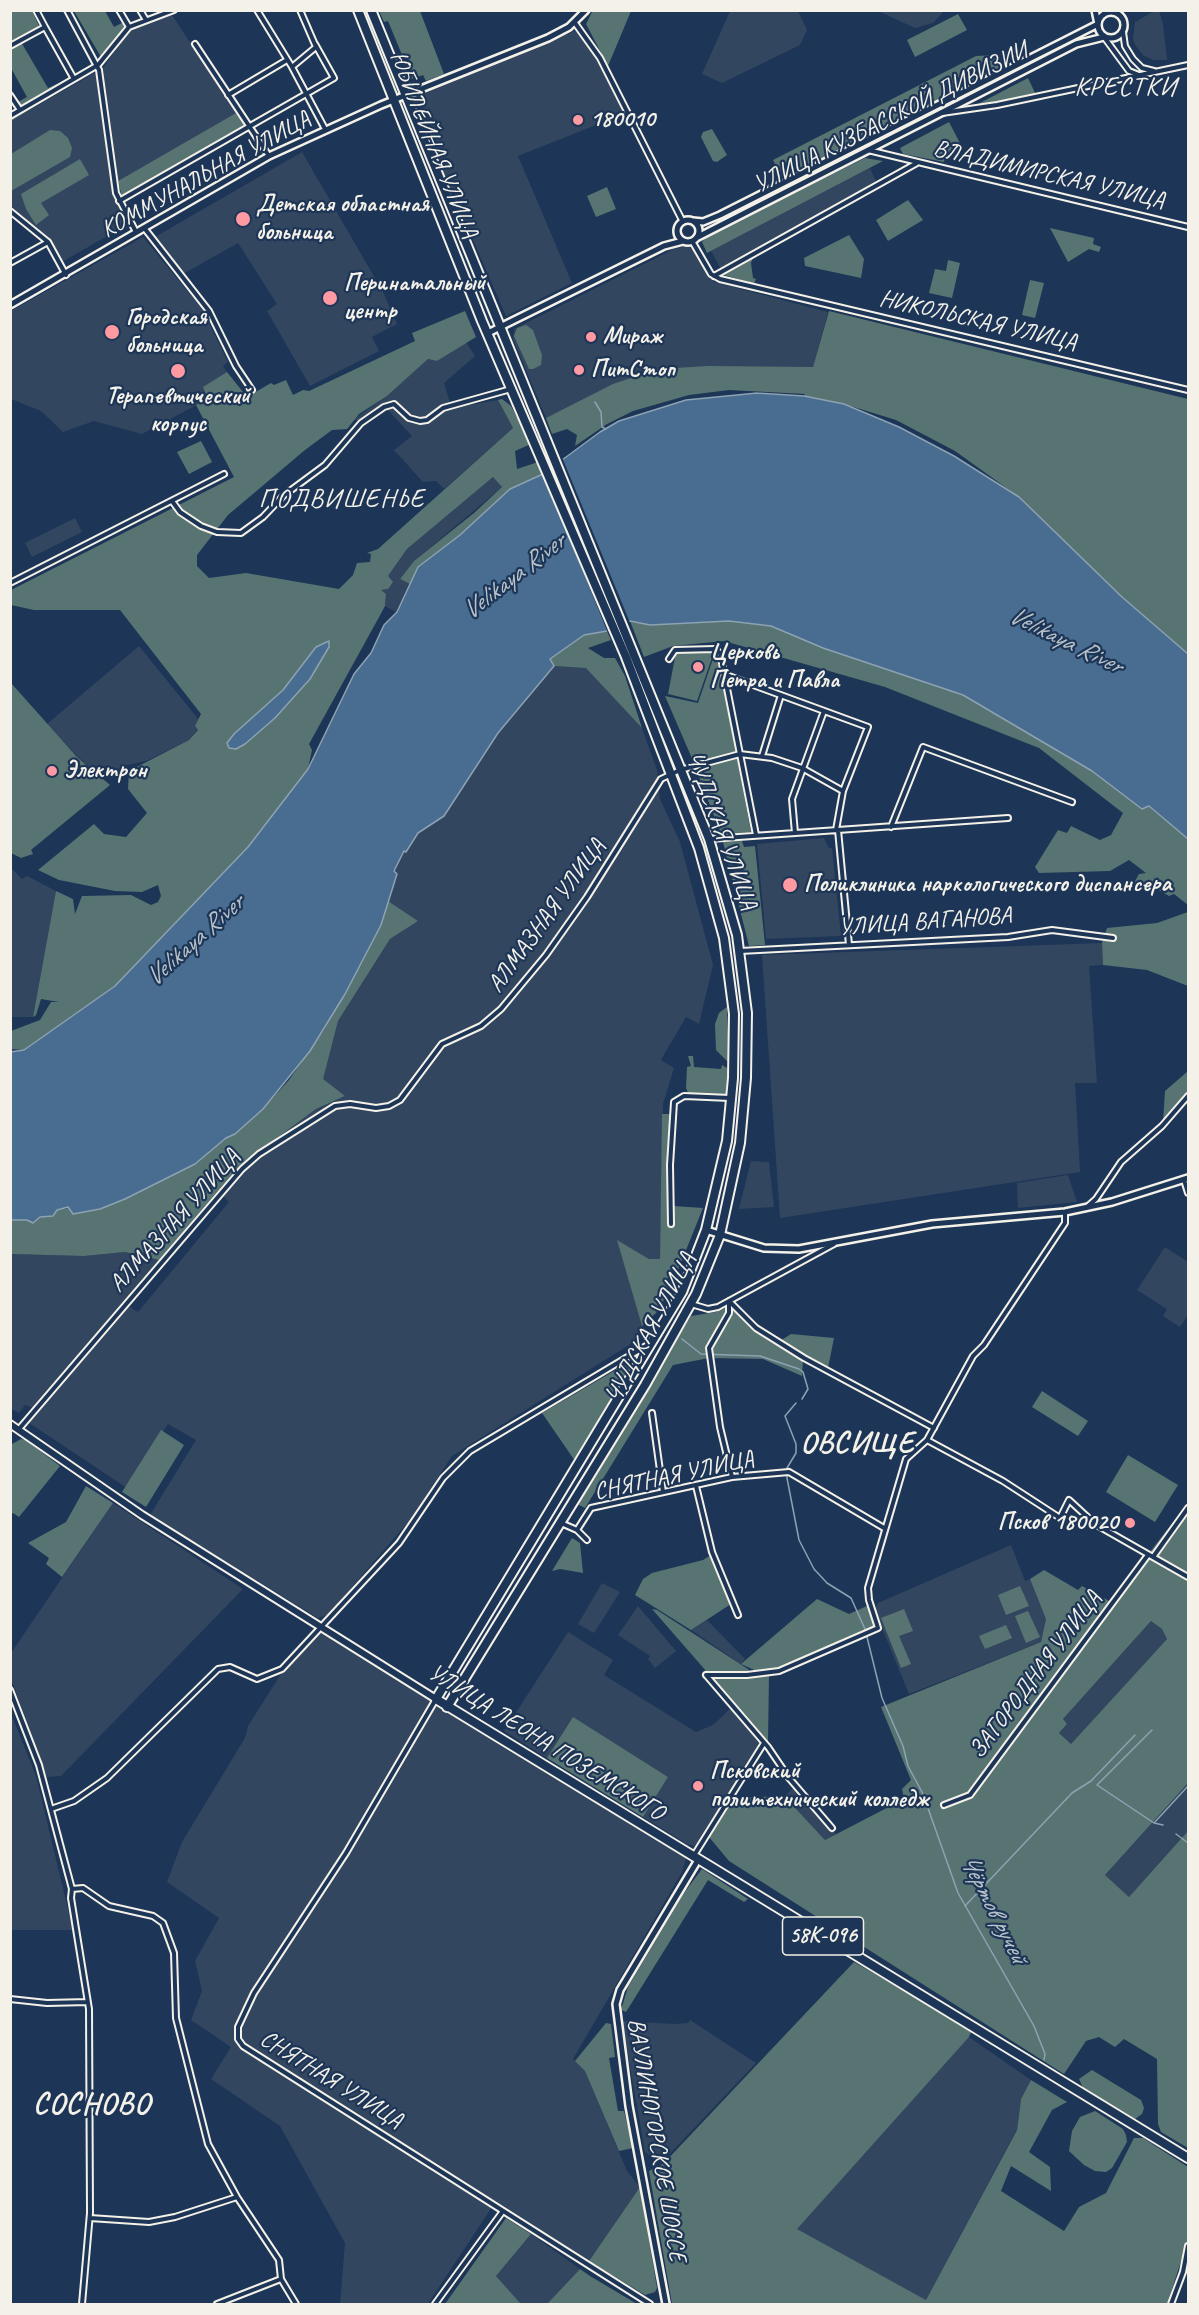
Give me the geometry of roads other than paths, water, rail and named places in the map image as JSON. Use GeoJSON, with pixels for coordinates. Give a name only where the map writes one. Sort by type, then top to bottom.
{"type":"FeatureCollection","features":[{"type":"Feature","properties":{"kind":"highway","name":"ЮБИЛЕЙНАЯ УЛИЦА"},"geometry":{"type":"LineString","coordinates":[[358,10],[488,333],[529,426]]}},
{"type":"Feature","properties":{"kind":"highway","name":"ЮБИЛЕЙНАЯ УЛИЦА"},"geometry":{"type":"LineString","coordinates":[[371,10],[499,328],[540,421]]}},
{"type":"Feature","properties":{"kind":"highway","name":"ЧУДСКАЯ УЛИЦА"},"geometry":{"type":"LineString","coordinates":[[447,1707],[601,1458],[691,1304],[720,1235],[740,1143],[746,1078],[747,1013],[739,951],[724,884],[709,839],[540,421]]}},
{"type":"Feature","properties":{"kind":"highway","name":"ЧУДСКАЯ УЛИЦА"},"geometry":{"type":"LineString","coordinates":[[436,1699],[682,1292],[706,1230],[727,1141],[731,1098],[734,1014],[711,887],[699,849],[626,657],[529,426]]}},
{"type":"Feature","properties":{"kind":"highway"},"geometry":{"type":"LineString","coordinates":[[711,887],[716,890],[724,884]]}},
{"type":"Feature","properties":{"kind":"highway"},"geometry":{"type":"LineString","coordinates":[[718,918],[727,912],[732,915]]}},
{"type":"Feature","properties":{"kind":"highway"},"geometry":{"type":"LineString","coordinates":[[587,1449],[591,1458],[601,1458]]}},
{"type":"Feature","properties":{"kind":"highway"},"geometry":{"type":"LineString","coordinates":[[574,1469],[580,1466],[590,1476]]}},
{"type":"Feature","properties":{"kind":"highway","name":"УЛИЦА ЛЕОНА ПОЗЕМСКОГО"},"geometry":{"type":"LineString","coordinates":[[436,1699],[1188,2158]]}},
{"type":"Feature","properties":{"kind":"main road","name":"УЛИЦА ЛЕОНА ПОЗЕМСКОГО"},"geometry":{"type":"LineString","coordinates":[[10,1424],[134,1510],[436,1699]]}},
{"type":"Feature","properties":{"kind":"street"},"geometry":{"type":"LineString","coordinates":[[36,10],[74,79]]}},
{"type":"Feature","properties":{"kind":"street"},"geometry":{"type":"LineString","coordinates":[[67,10],[98,65],[116,194],[137,234]]}},
{"type":"Feature","properties":{"kind":"street"},"geometry":{"type":"LineString","coordinates":[[119,10],[129,27]]}},
{"type":"Feature","properties":{"kind":"street"},"geometry":{"type":"LineString","coordinates":[[140,10],[146,20]]}},
{"type":"Feature","properties":{"kind":"street"},"geometry":{"type":"LineString","coordinates":[[10,116],[98,65],[129,27],[174,10]]}},
{"type":"Feature","properties":{"kind":"street"},"geometry":{"type":"LineString","coordinates":[[257,10],[292,67],[325,129]]}},
{"type":"Feature","properties":{"kind":"street"},"geometry":{"type":"LineString","coordinates":[[119,201],[334,78],[300,10]]}},
{"type":"Feature","properties":{"kind":"street","name":"КОММУНАЛЬНАЯ УЛИЦА"},"geometry":{"type":"LineString","coordinates":[[10,305],[66,275],[269,156],[393,99],[548,38],[575,23],[586,10]]}},
{"type":"Feature","properties":{"kind":"street"},"geometry":{"type":"LineString","coordinates":[[1095,10],[1104,37],[1134,76]]}},
{"type":"Feature","properties":{"kind":"street"},"geometry":{"type":"LineString","coordinates":[[1098,24],[1103,15],[1114,11],[1124,21],[1123,32],[1128,52],[1138,66],[1157,71]]}},
{"type":"Feature","properties":{"kind":"street"},"geometry":{"type":"LineString","coordinates":[[575,23],[600,58],[683,222]]}},
{"type":"Feature","properties":{"kind":"street","name":"УЛИЦА КУЗБАССКОЙ ДИВИЗИИ"},"geometry":{"type":"LineString","coordinates":[[664,246],[683,222],[703,222],[720,215],[1098,24]]}},
{"type":"Feature","properties":{"kind":"street"},"geometry":{"type":"LineString","coordinates":[[10,46],[45,27]]}},
{"type":"Feature","properties":{"kind":"street"},"geometry":{"type":"LineString","coordinates":[[1104,37],[1114,38],[1123,32]]}},
{"type":"Feature","properties":{"kind":"street","name":"УЛИЦА КУЗБАССКОЙ ДИВИЗИИ"},"geometry":{"type":"LineString","coordinates":[[488,333],[664,246],[694,239],[1076,44],[1104,37]]}},
{"type":"Feature","properties":{"kind":"street"},"geometry":{"type":"LineString","coordinates":[[195,44],[269,156]]}},
{"type":"Feature","properties":{"kind":"street"},"geometry":{"type":"LineString","coordinates":[[292,67],[315,49],[315,44]]}},
{"type":"Feature","properties":{"kind":"street"},"geometry":{"type":"LineString","coordinates":[[228,95],[287,60]]}},
{"type":"Feature","properties":{"kind":"street"},"geometry":{"type":"LineString","coordinates":[[940,114],[997,105],[1188,64]]}},
{"type":"Feature","properties":{"kind":"street"},"geometry":{"type":"LineString","coordinates":[[1134,76],[1138,66]]}},
{"type":"Feature","properties":{"kind":"street"},"geometry":{"type":"LineString","coordinates":[[10,95],[20,110]]}},
{"type":"Feature","properties":{"kind":"street"},"geometry":{"type":"LineString","coordinates":[[868,150],[918,163]]}},
{"type":"Feature","properties":{"kind":"street","name":"ВЛАДИМИРСКАЯ УЛИЦА"},"geometry":{"type":"LineString","coordinates":[[714,277],[918,163],[1188,227]]}},
{"type":"Feature","properties":{"kind":"street"},"geometry":{"type":"LineString","coordinates":[[10,211],[48,242],[66,275]]}},
{"type":"Feature","properties":{"kind":"street"},"geometry":{"type":"LineString","coordinates":[[693,221],[699,230],[694,239],[714,277]]}},
{"type":"Feature","properties":{"kind":"street"},"geometry":{"type":"LineString","coordinates":[[145,229],[209,311],[236,366],[252,390]]}},
{"type":"Feature","properties":{"kind":"street"},"geometry":{"type":"LineString","coordinates":[[678,231],[683,241]]}},
{"type":"Feature","properties":{"kind":"street"},"geometry":{"type":"LineString","coordinates":[[10,263],[48,242]]}},
{"type":"Feature","properties":{"kind":"street","name":"НИКОЛЬСКАЯ УЛИЦА"},"geometry":{"type":"LineString","coordinates":[[714,277],[1188,390]]}},
{"type":"Feature","properties":{"kind":"street"},"geometry":{"type":"LineString","coordinates":[[172,501],[180,512],[201,526],[224,533],[241,533],[263,517],[283,496],[325,465],[361,423],[384,407],[394,404],[409,418],[420,422],[427,420],[443,408],[512,389]]}},
{"type":"Feature","properties":{"kind":"street"},"geometry":{"type":"LineString","coordinates":[[10,582],[224,474]]}},
{"type":"Feature","properties":{"kind":"street"},"geometry":{"type":"LineString","coordinates":[[669,659],[675,650],[715,649],[720,653],[756,836]]}},
{"type":"Feature","properties":{"kind":"street"},"geometry":{"type":"LineString","coordinates":[[726,675],[868,727],[843,792],[837,830],[849,945]]}},
{"type":"Feature","properties":{"kind":"street"},"geometry":{"type":"LineString","coordinates":[[762,756],[781,695]]}},
{"type":"Feature","properties":{"kind":"street"},"geometry":{"type":"LineString","coordinates":[[795,833],[792,799],[824,711]]}},
{"type":"Feature","properties":{"kind":"street"},"geometry":{"type":"LineString","coordinates":[[891,826],[921,748],[1072,802]]}},
{"type":"Feature","properties":{"kind":"street"},"geometry":{"type":"LineString","coordinates":[[669,775],[740,754],[762,756],[802,768],[843,792]]}},
{"type":"Feature","properties":{"kind":"street","name":"АЛМАЗНАЯ УЛИЦА"},"geometry":{"type":"LineString","coordinates":[[19,1429],[242,1169],[259,1154],[335,1106],[350,1104],[376,1108],[400,1100],[442,1044],[480,1026],[501,1009],[546,955],[624,842],[655,788],[669,775]]}},
{"type":"Feature","properties":{"kind":"street"},"geometry":{"type":"LineString","coordinates":[[709,839],[1008,818]]}},
{"type":"Feature","properties":{"kind":"street","name":"УЛИЦА ВАГАНОВА"},"geometry":{"type":"LineString","coordinates":[[739,951],[1008,937],[1052,930],[1113,938]]}},
{"type":"Feature","properties":{"kind":"street"},"geometry":{"type":"LineString","coordinates":[[671,1224],[670,1165],[674,1102],[684,1096],[731,1098]]}},
{"type":"Feature","properties":{"kind":"street"},"geometry":{"type":"LineString","coordinates":[[1086,1208],[1096,1199],[1121,1162],[1162,1126],[1188,1096]]}},
{"type":"Feature","properties":{"kind":"street"},"geometry":{"type":"LineString","coordinates":[[706,1230],[757,1246],[779,1250],[834,1243],[932,1224],[1065,1212],[1186,1179],[1188,1193]]}},
{"type":"Feature","properties":{"kind":"street"},"geometry":{"type":"LineString","coordinates":[[832,1828],[706,1675],[760,1675],[779,1671],[878,1628],[869,1600],[868,1588],[906,1459],[927,1440],[973,1356],[984,1345],[1065,1223],[1065,1212]]}},
{"type":"Feature","properties":{"kind":"street"},"geometry":{"type":"LineString","coordinates":[[691,1304],[713,1309],[834,1243]]}},
{"type":"Feature","properties":{"kind":"street"},"geometry":{"type":"LineString","coordinates":[[729,1301],[756,1328],[804,1358],[934,1428]]}},
{"type":"Feature","properties":{"kind":"street"},"geometry":{"type":"LineString","coordinates":[[729,1301],[729,1313],[709,1348],[720,1427],[732,1477]]}},
{"type":"Feature","properties":{"kind":"street"},"geometry":{"type":"LineString","coordinates":[[51,1809],[74,1801],[108,1778],[218,1669],[230,1668],[257,1679],[275,1673],[288,1663],[320,1625],[399,1543],[443,1478],[470,1451],[634,1355],[656,1338]]}},
{"type":"Feature","properties":{"kind":"street"},"geometry":{"type":"LineString","coordinates":[[652,1413],[663,1492]]}},
{"type":"Feature","properties":{"kind":"street"},"geometry":{"type":"LineString","coordinates":[[927,1440],[1003,1481],[1060,1518],[1069,1500],[1095,1524],[1188,1577]]}},
{"type":"Feature","properties":{"kind":"street","name":"СНЯТНАЯ УЛИЦА"},"geometry":{"type":"LineString","coordinates":[[577,1530],[591,1508],[732,1477],[789,1472],[884,1528]]}},
{"type":"Feature","properties":{"kind":"street"},"geometry":{"type":"LineString","coordinates":[[696,1486],[712,1552],[738,1615]]}},
{"type":"Feature","properties":{"kind":"street","name":"ЗАГОРОДНАЯ УЛИЦА"},"geometry":{"type":"LineString","coordinates":[[944,1805],[970,1795],[1188,1508]]}},
{"type":"Feature","properties":{"kind":"street"},"geometry":{"type":"LineString","coordinates":[[561,1523],[577,1530],[586,1540]]}},
{"type":"Feature","properties":{"kind":"street"},"geometry":{"type":"LineString","coordinates":[[10,1690],[39,1765],[72,1889],[70,1898],[88,2002],[91,2105],[90,2218],[82,2304]]}},
{"type":"Feature","properties":{"kind":"street","name":"СНЯТНАЯ УЛИЦА"},"geometry":{"type":"LineString","coordinates":[[436,1699],[346,1853],[254,1993],[237,2033],[243,2046],[650,2304]]}},
{"type":"Feature","properties":{"kind":"street"},"geometry":{"type":"LineString","coordinates":[[696,1858],[764,1743]]}},
{"type":"Feature","properties":{"kind":"street","name":"ВАУЛИНОГОРСКОЕ ШОССЕ"},"geometry":{"type":"LineString","coordinates":[[666,2304],[628,2106],[616,2004],[620,1990],[696,1858]]}},
{"type":"Feature","properties":{"kind":"street"},"geometry":{"type":"LineString","coordinates":[[72,1889],[83,1888],[109,1906],[153,1916],[163,1923],[174,1953],[176,2018],[208,2144],[237,2197],[279,2260],[281,2279],[296,2304]]}},
{"type":"Feature","properties":{"kind":"street"},"geometry":{"type":"LineString","coordinates":[[10,1999],[88,2002]]}},
{"type":"Feature","properties":{"kind":"street"},"geometry":{"type":"LineString","coordinates":[[90,2218],[149,2222],[175,2217],[237,2197]]}},
{"type":"Feature","properties":{"kind":"street"},"geometry":{"type":"LineString","coordinates":[[435,2304],[503,2211]]}},
{"type":"Feature","properties":{"kind":"street"},"geometry":{"type":"LineString","coordinates":[[1171,2304],[1183,2272],[1188,2246]]}},
{"type":"Feature","properties":{"kind":"street"},"geometry":{"type":"LineString","coordinates":[[1183,2272],[1188,2276]]}},
{"type":"Feature","properties":{"kind":"street"},"geometry":{"type":"LineString","coordinates":[[217,2304],[281,2279]]}},
{"type":"Feature","properties":{"kind":"water","name":"Velikaya River"},"geometry":{"type":"Polygon","coordinates":[[[757,393],[804,396],[844,404],[899,427],[954,456],[1019,497],[1122,597],[1188,654],[1188,839],[1149,806],[1142,809],[1092,771],[963,695],[823,648],[771,626],[729,621],[650,625],[630,621],[607,631],[584,635],[550,659],[554,666],[498,733],[444,816],[418,833],[406,852],[404,851],[394,871],[397,874],[381,925],[345,994],[310,1051],[263,1109],[235,1134],[226,1138],[195,1164],[125,1199],[100,1209],[73,1214],[68,1207],[57,1210],[53,1216],[40,1217],[33,1223],[27,1220],[11,1220],[10,1052],[24,1050],[115,986],[248,847],[308,769],[354,674],[371,653],[384,625],[397,612],[418,567],[460,535],[510,489],[543,474],[600,432],[619,421],[686,400],[757,393]]]}},
{"type":"Feature","properties":{"kind":"water"},"geometry":{"type":"Polygon","coordinates":[[[329,641],[329,647],[310,679],[275,718],[245,744],[236,749],[229,748],[227,743],[234,734],[283,690],[316,647],[329,641]]]}},
{"type":"Feature","properties":{"kind":"waterway"},"geometry":{"type":"LineString","coordinates":[[595,402],[601,412],[602,427],[606,429]]}},
{"type":"Feature","properties":{"kind":"waterway","name":"Чёртов ручей"},"geometry":{"type":"LineString","coordinates":[[682,1339],[701,1354],[760,1356],[799,1369],[803,1372],[808,1389],[802,1399]]}},
{"type":"Feature","properties":{"kind":"waterway","name":"Чёртов ручей"},"geometry":{"type":"LineString","coordinates":[[796,1403],[785,1416],[796,1444],[796,1453],[787,1468],[787,1478],[799,1540],[814,1569],[827,1583],[851,1598],[865,1629]]}},
{"type":"Feature","properties":{"kind":"waterway","name":"Чёртов ручей"},"geometry":{"type":"LineString","coordinates":[[867,1637],[882,1698],[903,1746],[908,1766],[923,1794],[958,1893],[1034,2026],[1045,2054],[1044,2060]]}},
{"type":"Feature","properties":{"kind":"waterway"},"geometry":{"type":"LineString","coordinates":[[1152,1730],[1097,1785],[1154,1823],[1163,1825]]}},
{"type":"Feature","properties":{"kind":"waterway"},"geometry":{"type":"LineString","coordinates":[[965,1906],[1072,1793],[1091,1781],[1135,1735]]}},
{"type":"Feature","properties":{"kind":"waterway"},"geometry":{"type":"LineString","coordinates":[[1154,1823],[1188,1786]]}},
{"type":"Feature","properties":{"kind":"waterway"},"geometry":{"type":"LineString","coordinates":[[1176,1834],[1188,1843]]}},
{"type":"Feature","properties":{"kind":"place","name":"180010"},"geometry":{"type":"Point","coordinates":[578,120]}},
{"type":"Feature","properties":{"kind":"place","name":"Детская областная больница"},"geometry":{"type":"Point","coordinates":[243,219]}},
{"type":"Feature","properties":{"kind":"place","name":"Перинатальный центр"},"geometry":{"type":"Point","coordinates":[330,298]}},
{"type":"Feature","properties":{"kind":"place","name":"Городская больница"},"geometry":{"type":"Point","coordinates":[112,332]}},
{"type":"Feature","properties":{"kind":"place","name":"Мираж"},"geometry":{"type":"Point","coordinates":[591,337]}},
{"type":"Feature","properties":{"kind":"place","name":"ПитСтоп"},"geometry":{"type":"Point","coordinates":[579,370]}},
{"type":"Feature","properties":{"kind":"place","name":"Терапевтический корпус"},"geometry":{"type":"Point","coordinates":[178,371]}},
{"type":"Feature","properties":{"kind":"place","name":"Церковь Петра и Павла"},"geometry":{"type":"Point","coordinates":[698,667]}},
{"type":"Feature","properties":{"kind":"place","name":"Электрон"},"geometry":{"type":"Point","coordinates":[52,771]}},
{"type":"Feature","properties":{"kind":"place","name":"Поликлиника наркологического диспансера"},"geometry":{"type":"Point","coordinates":[790,885]}},
{"type":"Feature","properties":{"kind":"place","name":"Псков 180020"},"geometry":{"type":"Point","coordinates":[1130,1523]}},
{"type":"Feature","properties":{"kind":"place","name":"Псковский политехнический колледж"},"geometry":{"type":"Point","coordinates":[698,1786]}},
{"type":"Feature","properties":{"kind":"district","name":"КРЕСТКИ"},"geometry":{"type":"Point","coordinates":[1126,88]}},
{"type":"Feature","properties":{"kind":"district","name":"ПОДВИШЕНЬЕ"},"geometry":{"type":"Point","coordinates":[342,500]}},
{"type":"Feature","properties":{"kind":"district","name":"ОВСИЩЕ"},"geometry":{"type":"Point","coordinates":[858,1444]}},
{"type":"Feature","properties":{"kind":"district","name":"СОСНОВО"},"geometry":{"type":"Point","coordinates":[92,2105]}}]}
